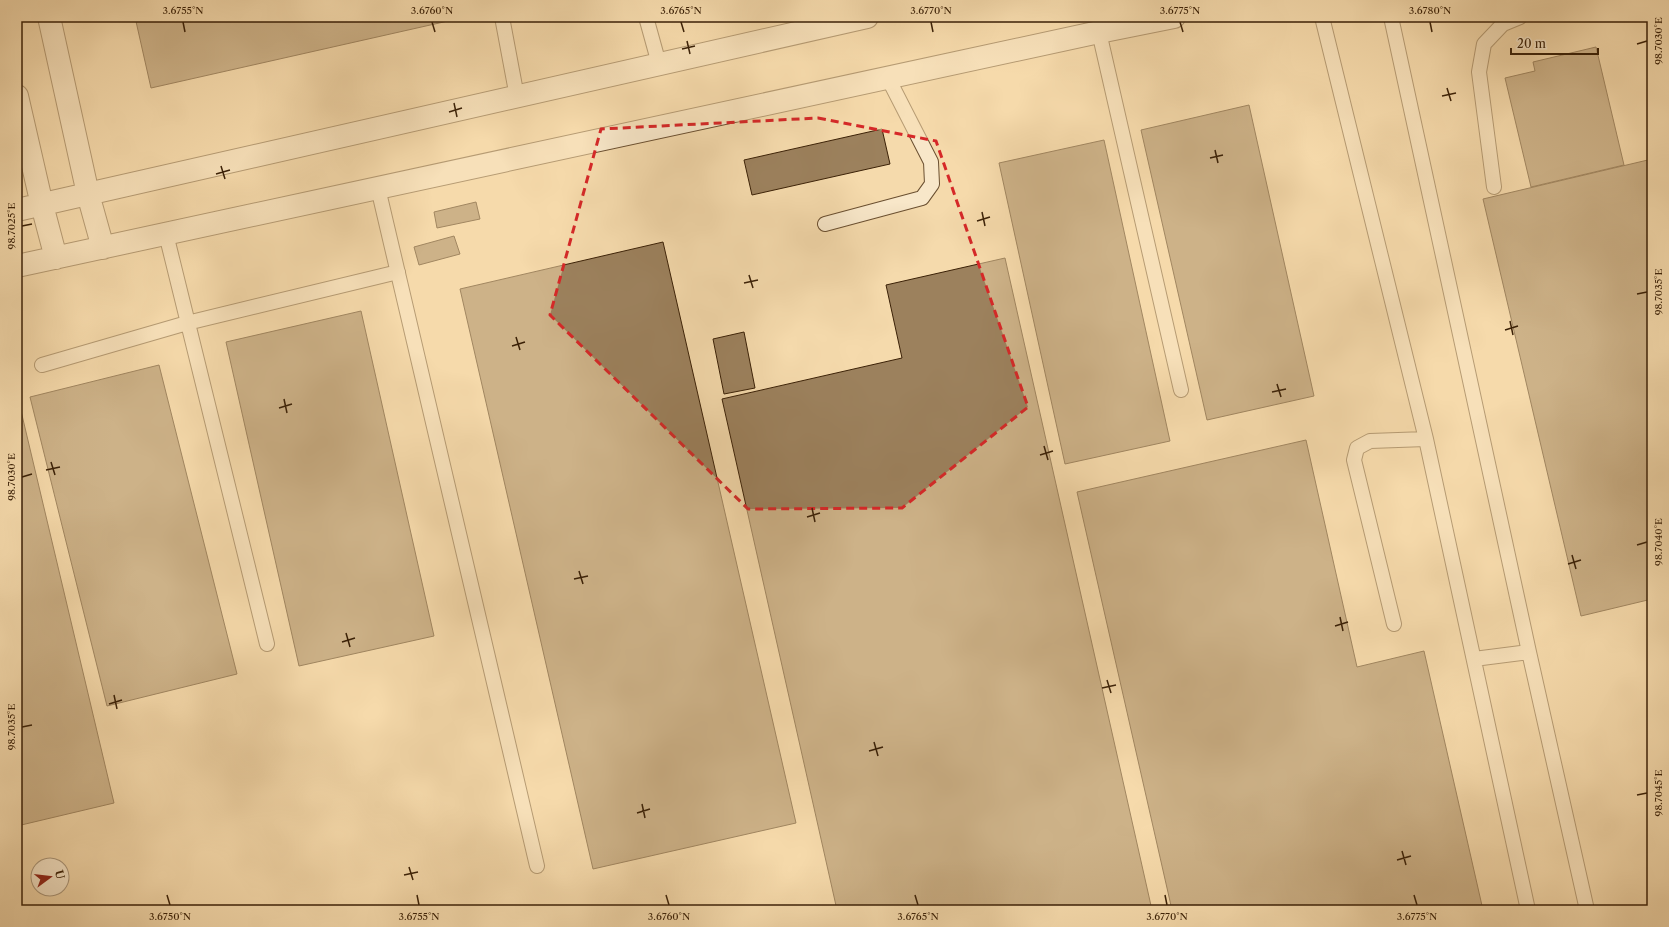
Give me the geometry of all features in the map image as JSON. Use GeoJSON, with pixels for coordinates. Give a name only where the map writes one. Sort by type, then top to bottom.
{"type":"FeatureCollection","features":[{"type":"Feature","properties":{"kind":"street"},"geometry":{"type":"LineString","coordinates":[[49,17],[88,194],[103,248]]}},
{"type":"Feature","properties":{"kind":"street"},"geometry":{"type":"LineString","coordinates":[[17,266],[1174,17]]}},
{"type":"Feature","properties":{"kind":"street"},"geometry":{"type":"LineString","coordinates":[[17,210],[517,97],[853,19]]}},
{"type":"Feature","properties":{"kind":"street"},"geometry":{"type":"LineString","coordinates":[[17,96],[42,205],[56,258]]}},
{"type":"Feature","properties":{"kind":"lane"},"geometry":{"type":"LineString","coordinates":[[502,17],[517,97]]}},
{"type":"Feature","properties":{"kind":"lane"},"geometry":{"type":"LineString","coordinates":[[646,17],[659,64]]}},
{"type":"Feature","properties":{"kind":"lane"},"geometry":{"type":"LineString","coordinates":[[1322,17],[1426,439],[1528,910]]}},
{"type":"Feature","properties":{"kind":"lane"},"geometry":{"type":"LineString","coordinates":[[1391,17],[1529,652],[1587,910]]}},
{"type":"Feature","properties":{"kind":"lane"},"geometry":{"type":"LineString","coordinates":[[1494,187],[1478,72],[1484,44],[1503,24],[1520,17]]}},
{"type":"Feature","properties":{"kind":"lane"},"geometry":{"type":"LineString","coordinates":[[1099,32],[1182,390]]}},
{"type":"Feature","properties":{"kind":"lane"},"geometry":{"type":"LineString","coordinates":[[825,224],[922,198],[932,184],[931,162],[888,78]]}},
{"type":"Feature","properties":{"kind":"lane"},"geometry":{"type":"LineString","coordinates":[[378,188],[537,866]]}},
{"type":"Feature","properties":{"kind":"lane"},"geometry":{"type":"LineString","coordinates":[[166,234],[186,323],[267,644]]}},
{"type":"Feature","properties":{"kind":"lane"},"geometry":{"type":"LineString","coordinates":[[42,365],[186,323],[398,272]]}},
{"type":"Feature","properties":{"kind":"lane"},"geometry":{"type":"LineString","coordinates":[[1394,624],[1354,460],[1357,448],[1370,441],[1426,439]]}},
{"type":"Feature","properties":{"kind":"lane"},"geometry":{"type":"LineString","coordinates":[[1474,659],[1529,652]]}},
{"type":"Feature","properties":{"kind":"highlighted area"},"geometry":{"type":"Polygon","coordinates":[[[818,118],[936,141],[1028,407],[902,508],[748,509],[550,315],[601,129],[818,118]]]}},
{"type":"Feature","properties":{"kind":"building"},"geometry":{"type":"Polygon","coordinates":[[[135,17],[447,17],[448,21],[151,88],[135,17]]]}},
{"type":"Feature","properties":{"kind":"building"},"geometry":{"type":"Polygon","coordinates":[[[1596,47],[1624,165],[1531,187],[1505,78],[1535,71],[1533,62],[1596,47]]]}},
{"type":"Feature","properties":{"kind":"building"},"geometry":{"type":"Polygon","coordinates":[[[1249,105],[1314,396],[1207,420],[1141,130],[1249,105]]]}},
{"type":"Feature","properties":{"kind":"building"},"geometry":{"type":"Polygon","coordinates":[[[882,129],[890,164],[752,195],[744,160],[882,129]]]}},
{"type":"Feature","properties":{"kind":"building"},"geometry":{"type":"Polygon","coordinates":[[[1104,140],[1170,441],[1065,464],[999,163],[1104,140]]]}},
{"type":"Feature","properties":{"kind":"building"},"geometry":{"type":"Polygon","coordinates":[[[1652,159],[1652,599],[1581,616],[1483,199],[1652,159]]]}},
{"type":"Feature","properties":{"kind":"building"},"geometry":{"type":"Polygon","coordinates":[[[476,202],[480,219],[437,228],[434,212],[476,202]]]}},
{"type":"Feature","properties":{"kind":"building"},"geometry":{"type":"Polygon","coordinates":[[[454,236],[460,254],[419,265],[414,247],[454,236]]]}},
{"type":"Feature","properties":{"kind":"building"},"geometry":{"type":"Polygon","coordinates":[[[663,242],[796,823],[593,869],[460,289],[663,242]]]}},
{"type":"Feature","properties":{"kind":"building"},"geometry":{"type":"Polygon","coordinates":[[[1005,258],[1152,910],[837,910],[722,399],[902,358],[886,285],[1005,258]]]}},
{"type":"Feature","properties":{"kind":"building"},"geometry":{"type":"Polygon","coordinates":[[[361,311],[434,636],[299,666],[226,342],[361,311]]]}},
{"type":"Feature","properties":{"kind":"building"},"geometry":{"type":"Polygon","coordinates":[[[744,332],[755,388],[724,394],[713,339],[744,332]]]}},
{"type":"Feature","properties":{"kind":"building"},"geometry":{"type":"Polygon","coordinates":[[[159,365],[237,674],[107,706],[30,397],[159,365]]]}},
{"type":"Feature","properties":{"kind":"building"},"geometry":{"type":"Polygon","coordinates":[[[17,394],[114,803],[17,826],[17,394]]]}},
{"type":"Feature","properties":{"kind":"building"},"geometry":{"type":"Polygon","coordinates":[[[1306,440],[1357,667],[1424,651],[1483,910],[1172,910],[1077,492],[1306,440]]]}}]}
